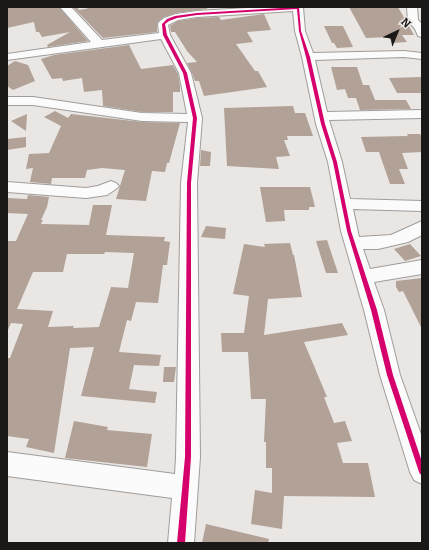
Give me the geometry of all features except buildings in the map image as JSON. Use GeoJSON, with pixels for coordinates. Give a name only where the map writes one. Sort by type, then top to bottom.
{"type":"FeatureCollection","features":[{"type":"Feature","properties":{"kind":"street"},"geometry":{"type":"LineString","coordinates":[[65,7],[98,44]]}},
{"type":"Feature","properties":{"kind":"street"},"geometry":{"type":"LineString","coordinates":[[181,543],[188,457],[189,183],[195,118],[185,73],[165,35],[163,24],[168,20],[196,10],[298,7],[300,31],[323,116],[323,124],[335,162],[353,243],[374,310],[390,375],[421,466]]}},
{"type":"Feature","properties":{"kind":"street"},"geometry":{"type":"LineString","coordinates":[[412,7],[413,21],[420,28],[422,34]]}},
{"type":"Feature","properties":{"kind":"street"},"geometry":{"type":"LineString","coordinates":[[7,57],[165,35]]}},
{"type":"Feature","properties":{"kind":"street"},"geometry":{"type":"LineString","coordinates":[[308,57],[404,54],[422,56]]}},
{"type":"Feature","properties":{"kind":"street"},"geometry":{"type":"LineString","coordinates":[[7,101],[32,101],[142,117],[195,118]]}},
{"type":"Feature","properties":{"kind":"street"},"geometry":{"type":"LineString","coordinates":[[323,116],[422,114]]}},
{"type":"Feature","properties":{"kind":"street"},"geometry":{"type":"LineString","coordinates":[[7,187],[86,193],[102,191],[111,186]]}},
{"type":"Feature","properties":{"kind":"street"},"geometry":{"type":"LineString","coordinates":[[344,204],[422,206]]}},
{"type":"Feature","properties":{"kind":"street"},"geometry":{"type":"LineString","coordinates":[[353,243],[378,243],[402,238],[419,230],[422,226]]}},
{"type":"Feature","properties":{"kind":"street"},"geometry":{"type":"LineString","coordinates":[[364,276],[422,267]]}},
{"type":"Feature","properties":{"kind":"street"},"geometry":{"type":"LineString","coordinates":[[7,464],[185,488]]}},
{"type":"Feature","properties":{"kind":"cycle path"},"geometry":{"type":"LineString","coordinates":[[298,7],[300,31],[308,57],[323,124],[335,162],[349,231],[374,310],[390,375],[422,472]]}},
{"type":"Feature","properties":{"kind":"cycle path"},"geometry":{"type":"LineString","coordinates":[[181,543],[188,457],[189,183],[195,118],[185,73],[165,35],[163,24],[176,17],[197,14],[298,8]]}}]}
